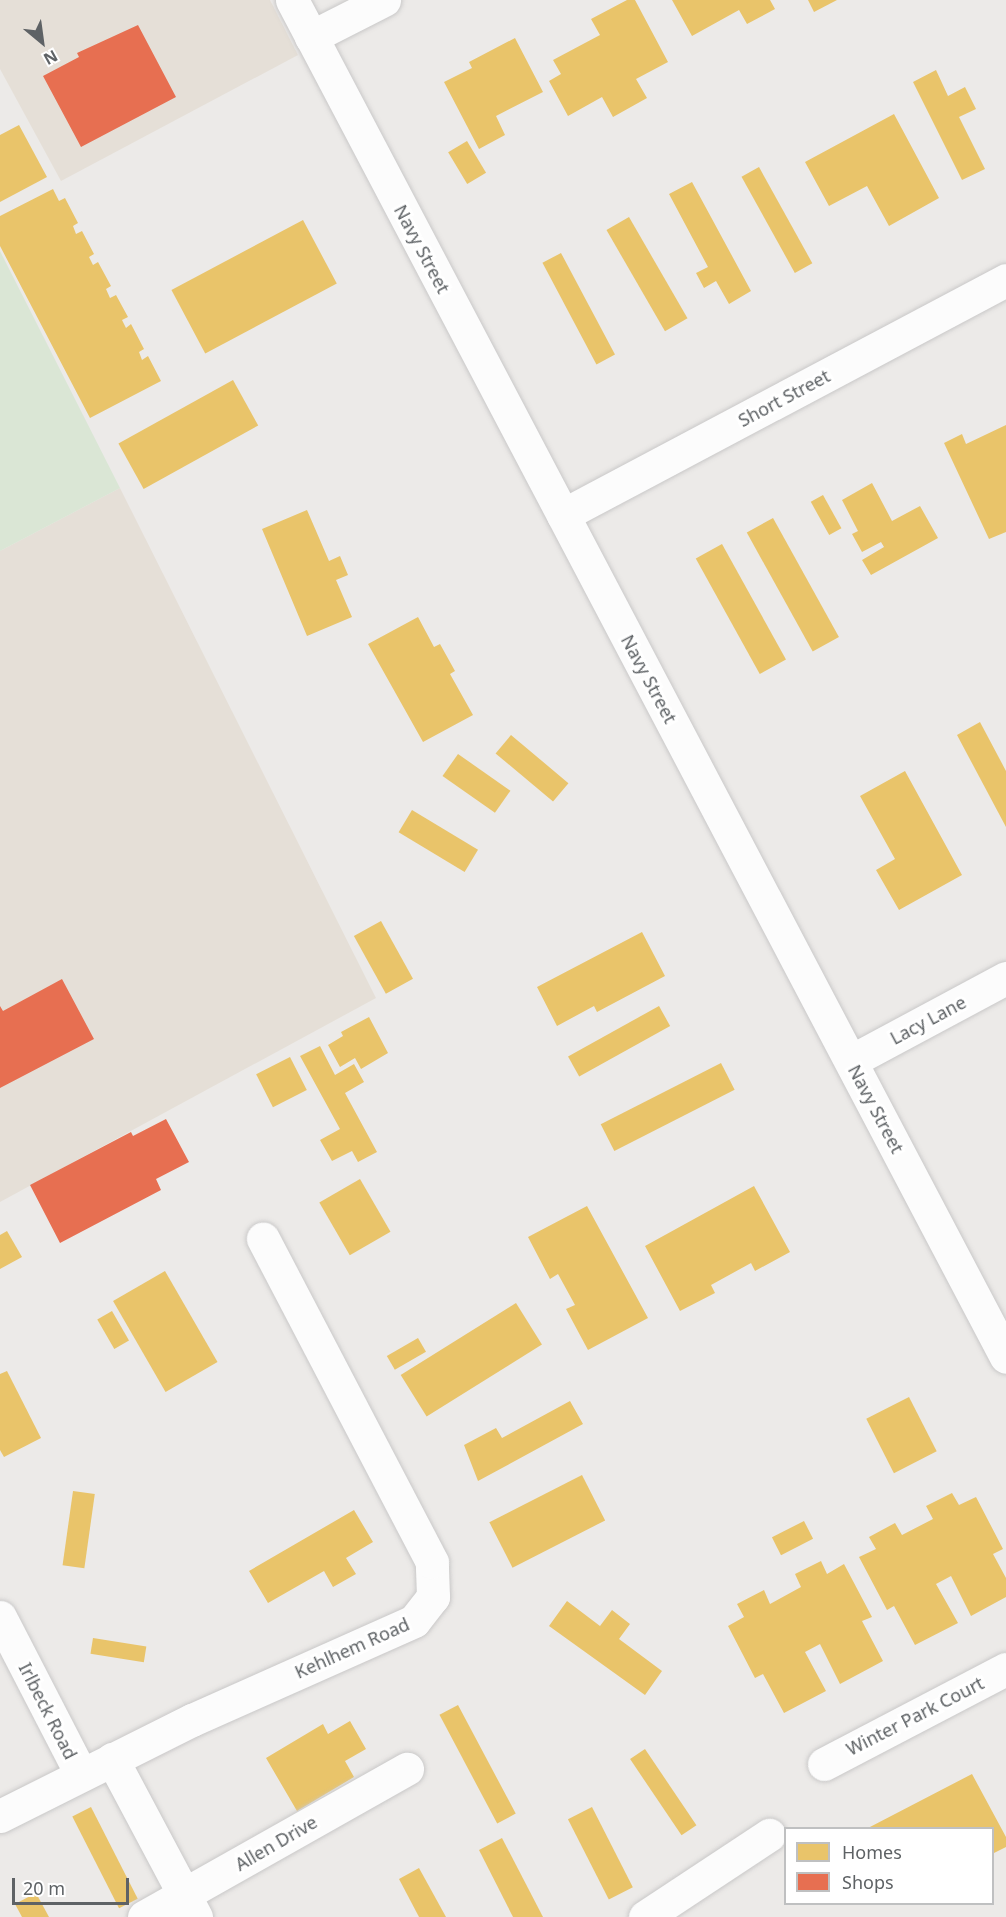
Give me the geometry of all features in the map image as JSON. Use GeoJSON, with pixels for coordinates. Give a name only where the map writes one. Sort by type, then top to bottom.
{"type":"FeatureCollection","features":[{"type":"Feature","properties":{"kind":"street","name":"Navy Street"},"geometry":{"type":"LineString","coordinates":[[292,0],[1006,1357]]}},
{"type":"Feature","properties":{"kind":"street"},"geometry":{"type":"LineString","coordinates":[[311,37],[384,0]]}},
{"type":"Feature","properties":{"kind":"street","name":"Short Street"},"geometry":{"type":"LineString","coordinates":[[563,515],[1006,280]]}},
{"type":"Feature","properties":{"kind":"street","name":"Lacy Lane"},"geometry":{"type":"LineString","coordinates":[[851,1061],[1006,978]]}},
{"type":"Feature","properties":{"kind":"street","name":"Kehlhem Road"},"geometry":{"type":"LineString","coordinates":[[0,1816],[112,1759],[414,1621],[433,1597],[432,1562],[263,1239]]}},
{"type":"Feature","properties":{"kind":"street","name":"Irlbeck Road"},"geometry":{"type":"LineString","coordinates":[[0,1617],[81,1774]]}},
{"type":"Feature","properties":{"kind":"street","name":"Winter Park Court"},"geometry":{"type":"LineString","coordinates":[[824,1764],[1006,1669]]}},
{"type":"Feature","properties":{"kind":"street"},"geometry":{"type":"LineString","coordinates":[[112,1759],[190,1906]]}},
{"type":"Feature","properties":{"kind":"street","name":"Allen Drive"},"geometry":{"type":"LineString","coordinates":[[144,1917],[190,1906],[407,1769]]}},
{"type":"Feature","properties":{"kind":"street"},"geometry":{"type":"LineString","coordinates":[[645,1917],[770,1835]]}},
{"type":"Feature","properties":{"kind":"shaded area"},"geometry":{"type":"Polygon","coordinates":[[[0,0],[270,0],[298,55],[61,181],[0,69],[0,0]]]}},
{"type":"Feature","properties":{"kind":"shaded area"},"geometry":{"type":"Polygon","coordinates":[[[120,488],[376,998],[0,1202],[0,551],[120,488]]]}},
{"type":"Feature","properties":{"kind":"green space"},"geometry":{"type":"Polygon","coordinates":[[[0,251],[120,488],[0,551],[0,251]]]}},
{"type":"Feature","properties":{"kind":"building: Homes"},"geometry":{"type":"Polygon","coordinates":[[[627,0],[635,0],[668,62],[636,79],[647,98],[613,117],[602,97],[568,116],[549,81],[561,74],[553,60],[600,35],[591,19],[627,0]]]}},
{"type":"Feature","properties":{"kind":"building: Homes"},"geometry":{"type":"Polygon","coordinates":[[[672,0],[770,0],[775,9],[747,24],[739,10],[692,36],[672,0]]]}},
{"type":"Feature","properties":{"kind":"building: Homes"},"geometry":{"type":"Polygon","coordinates":[[[808,0],[837,0],[814,12],[808,0]]]}},
{"type":"Feature","properties":{"kind":"building: Homes"},"geometry":{"type":"Polygon","coordinates":[[[515,38],[543,92],[496,116],[505,135],[479,149],[444,82],[472,68],[469,62],[515,38]]]}},
{"type":"Feature","properties":{"kind":"building: Homes"},"geometry":{"type":"Polygon","coordinates":[[[936,70],[948,96],[965,87],[976,109],[959,117],[985,169],[962,180],[913,82],[936,70]]]}},
{"type":"Feature","properties":{"kind":"building: Homes"},"geometry":{"type":"Polygon","coordinates":[[[894,114],[939,198],[889,226],[867,186],[829,206],[805,162],[894,114]]]}},
{"type":"Feature","properties":{"kind":"building: Homes"},"geometry":{"type":"Polygon","coordinates":[[[19,125],[47,177],[0,202],[0,135],[19,125]]]}},
{"type":"Feature","properties":{"kind":"building: Homes"},"geometry":{"type":"Polygon","coordinates":[[[467,141],[486,173],[467,184],[448,152],[467,141]]]}},
{"type":"Feature","properties":{"kind":"building: Homes"},"geometry":{"type":"Polygon","coordinates":[[[759,167],[812,263],[795,273],[742,177],[759,167]]]}},
{"type":"Feature","properties":{"kind":"building: Homes"},"geometry":{"type":"Polygon","coordinates":[[[692,182],[751,291],[729,304],[716,281],[704,288],[696,273],[708,267],[669,194],[692,182]]]}},
{"type":"Feature","properties":{"kind":"building: Homes"},"geometry":{"type":"Polygon","coordinates":[[[53,189],[59,201],[65,198],[78,223],[73,226],[76,234],[82,231],[94,254],[89,257],[93,265],[98,262],[111,286],[106,289],[110,298],[116,295],[128,317],[122,320],[126,328],[131,324],[144,349],[139,352],[142,360],[148,356],[161,381],[90,418],[0,246],[0,216],[53,189]]]}},
{"type":"Feature","properties":{"kind":"building: Homes"},"geometry":{"type":"Polygon","coordinates":[[[629,217],[688,318],[665,331],[606,230],[629,217]]]}},
{"type":"Feature","properties":{"kind":"building: Homes"},"geometry":{"type":"Polygon","coordinates":[[[303,220],[337,284],[205,354],[171,290],[303,220]]]}},
{"type":"Feature","properties":{"kind":"building: Homes"},"geometry":{"type":"Polygon","coordinates":[[[561,253],[615,355],[596,364],[542,263],[561,253]]]}},
{"type":"Feature","properties":{"kind":"building: Homes"},"geometry":{"type":"Polygon","coordinates":[[[233,380],[258,425],[144,489],[118,444],[233,380]]]}},
{"type":"Feature","properties":{"kind":"building: Homes"},"geometry":{"type":"Polygon","coordinates":[[[1006,425],[1006,532],[989,539],[944,443],[962,434],[966,444],[1006,425]]]}},
{"type":"Feature","properties":{"kind":"building: Homes"},"geometry":{"type":"Polygon","coordinates":[[[872,483],[892,521],[920,506],[938,538],[871,575],[862,560],[884,547],[881,542],[862,552],[852,534],[858,531],[842,500],[872,483]]]}},
{"type":"Feature","properties":{"kind":"building: Homes"},"geometry":{"type":"Polygon","coordinates":[[[823,495],[841,528],[829,535],[811,502],[823,495]]]}},
{"type":"Feature","properties":{"kind":"building: Homes"},"geometry":{"type":"Polygon","coordinates":[[[307,510],[329,561],[340,556],[348,575],[336,580],[352,617],[307,636],[262,529],[307,510]]]}},
{"type":"Feature","properties":{"kind":"building: Homes"},"geometry":{"type":"Polygon","coordinates":[[[773,518],[839,637],[813,651],[747,533],[773,518]]]}},
{"type":"Feature","properties":{"kind":"building: Homes"},"geometry":{"type":"Polygon","coordinates":[[[722,544],[786,659],[760,674],[696,559],[722,544]]]}},
{"type":"Feature","properties":{"kind":"building: Homes"},"geometry":{"type":"Polygon","coordinates":[[[418,617],[434,647],[440,644],[455,671],[450,674],[473,715],[423,742],[368,644],[418,617]]]}},
{"type":"Feature","properties":{"kind":"building: Homes"},"geometry":{"type":"Polygon","coordinates":[[[980,722],[1006,771],[1006,827],[957,735],[980,722]]]}},
{"type":"Feature","properties":{"kind":"building: Homes"},"geometry":{"type":"Polygon","coordinates":[[[511,735],[568,783],[553,802],[496,753],[511,735]]]}},
{"type":"Feature","properties":{"kind":"building: Homes"},"geometry":{"type":"Polygon","coordinates":[[[458,754],[510,791],[495,813],[443,776],[458,754]]]}},
{"type":"Feature","properties":{"kind":"building: Homes"},"geometry":{"type":"Polygon","coordinates":[[[905,771],[962,875],[899,910],[876,870],[895,859],[860,796],[905,771]]]}},
{"type":"Feature","properties":{"kind":"building: Homes"},"geometry":{"type":"Polygon","coordinates":[[[412,810],[478,850],[465,872],[399,832],[412,810]]]}},
{"type":"Feature","properties":{"kind":"building: Homes"},"geometry":{"type":"Polygon","coordinates":[[[381,921],[413,979],[386,994],[354,936],[381,921]]]}},
{"type":"Feature","properties":{"kind":"building: Homes"},"geometry":{"type":"Polygon","coordinates":[[[642,932],[665,976],[597,1012],[594,1006],[557,1026],[537,987],[642,932]]]}},
{"type":"Feature","properties":{"kind":"building: Homes"},"geometry":{"type":"Polygon","coordinates":[[[659,1006],[670,1026],[579,1077],[568,1056],[659,1006]]]}},
{"type":"Feature","properties":{"kind":"building: Homes"},"geometry":{"type":"Polygon","coordinates":[[[369,1017],[388,1053],[361,1069],[355,1058],[340,1067],[328,1045],[343,1036],[341,1032],[369,1017]]]}},
{"type":"Feature","properties":{"kind":"building: Homes"},"geometry":{"type":"Polygon","coordinates":[[[320,1046],[335,1075],[354,1064],[364,1082],[345,1093],[377,1152],[358,1162],[352,1151],[332,1161],[320,1140],[340,1129],[300,1056],[320,1046]]]}},
{"type":"Feature","properties":{"kind":"building: Homes"},"geometry":{"type":"Polygon","coordinates":[[[290,1057],[307,1090],[273,1107],[256,1074],[290,1057]]]}},
{"type":"Feature","properties":{"kind":"building: Homes"},"geometry":{"type":"Polygon","coordinates":[[[721,1063],[735,1090],[614,1151],[601,1124],[721,1063]]]}},
{"type":"Feature","properties":{"kind":"building: Homes"},"geometry":{"type":"Polygon","coordinates":[[[360,1179],[390,1232],[350,1255],[319,1202],[360,1179]]]}},
{"type":"Feature","properties":{"kind":"building: Homes"},"geometry":{"type":"Polygon","coordinates":[[[754,1186],[790,1252],[755,1271],[751,1263],[711,1285],[715,1293],[680,1311],[645,1246],[754,1186]]]}},
{"type":"Feature","properties":{"kind":"building: Homes"},"geometry":{"type":"Polygon","coordinates":[[[587,1206],[648,1318],[588,1350],[566,1309],[575,1305],[558,1274],[550,1279],[528,1237],[587,1206]]]}},
{"type":"Feature","properties":{"kind":"building: Homes"},"geometry":{"type":"Polygon","coordinates":[[[7,1231],[22,1257],[0,1269],[0,1235],[7,1231]]]}},
{"type":"Feature","properties":{"kind":"building: Homes"},"geometry":{"type":"Polygon","coordinates":[[[165,1271],[218,1362],[166,1392],[113,1301],[165,1271]]]}},
{"type":"Feature","properties":{"kind":"building: Homes"},"geometry":{"type":"Polygon","coordinates":[[[516,1303],[542,1345],[427,1417],[401,1375],[516,1303]]]}},
{"type":"Feature","properties":{"kind":"building: Homes"},"geometry":{"type":"Polygon","coordinates":[[[112,1311],[129,1340],[114,1349],[97,1320],[112,1311]]]}},
{"type":"Feature","properties":{"kind":"building: Homes"},"geometry":{"type":"Polygon","coordinates":[[[418,1338],[426,1352],[395,1370],[387,1356],[418,1338]]]}},
{"type":"Feature","properties":{"kind":"building: Homes"},"geometry":{"type":"Polygon","coordinates":[[[7,1371],[41,1438],[4,1457],[0,1450],[0,1374],[7,1371]]]}},
{"type":"Feature","properties":{"kind":"building: Homes"},"geometry":{"type":"Polygon","coordinates":[[[909,1397],[937,1451],[894,1473],[866,1419],[909,1397]]]}},
{"type":"Feature","properties":{"kind":"building: Homes"},"geometry":{"type":"Polygon","coordinates":[[[570,1401],[583,1424],[478,1481],[464,1445],[496,1428],[502,1438],[570,1401]]]}},
{"type":"Feature","properties":{"kind":"building: Homes"},"geometry":{"type":"Polygon","coordinates":[[[582,1475],[605,1520],[512,1568],[489,1522],[582,1475]]]}},
{"type":"Feature","properties":{"kind":"building: Homes"},"geometry":{"type":"Polygon","coordinates":[[[73,1491],[95,1494],[84,1568],[63,1565],[73,1491]]]}},
{"type":"Feature","properties":{"kind":"building: Homes"},"geometry":{"type":"Polygon","coordinates":[[[952,1493],[959,1505],[976,1497],[1003,1549],[993,1554],[1006,1578],[1006,1597],[971,1616],[951,1576],[936,1584],[958,1623],[915,1645],[894,1606],[887,1610],[859,1557],[876,1549],[869,1537],[895,1523],[902,1535],[933,1519],[926,1506],[952,1493]]]}},
{"type":"Feature","properties":{"kind":"building: Homes"},"geometry":{"type":"Polygon","coordinates":[[[354,1510],[373,1542],[346,1558],[356,1574],[333,1587],[324,1571],[268,1603],[249,1571],[354,1510]]]}},
{"type":"Feature","properties":{"kind":"building: Homes"},"geometry":{"type":"Polygon","coordinates":[[[804,1521],[813,1539],[781,1555],[772,1537],[804,1521]]]}},
{"type":"Feature","properties":{"kind":"building: Homes"},"geometry":{"type":"Polygon","coordinates":[[[821,1561],[827,1574],[844,1564],[872,1617],[862,1621],[883,1661],[840,1684],[820,1644],[805,1652],[826,1691],[784,1713],[763,1674],[755,1678],[728,1626],[744,1617],[737,1604],[764,1590],[770,1604],[801,1587],[795,1574],[821,1561]]]}},
{"type":"Feature","properties":{"kind":"building: Homes"},"geometry":{"type":"Polygon","coordinates":[[[567,1601],[600,1626],[612,1610],[630,1624],[619,1639],[662,1671],[645,1695],[549,1626],[567,1601]]]}},
{"type":"Feature","properties":{"kind":"building: Homes"},"geometry":{"type":"Polygon","coordinates":[[[93,1638],[146,1646],[144,1662],[90,1654],[93,1638]]]}},
{"type":"Feature","properties":{"kind":"building: Homes"},"geometry":{"type":"Polygon","coordinates":[[[458,1705],[516,1814],[497,1823],[439,1715],[458,1705]]]}},
{"type":"Feature","properties":{"kind":"building: Homes"},"geometry":{"type":"Polygon","coordinates":[[[350,1721],[366,1749],[345,1761],[354,1777],[297,1811],[266,1758],[323,1724],[328,1734],[350,1721]]]}},
{"type":"Feature","properties":{"kind":"building: Homes"},"geometry":{"type":"Polygon","coordinates":[[[645,1749],[696,1825],[682,1835],[630,1759],[645,1749]]]}},
{"type":"Feature","properties":{"kind":"building: Homes"},"geometry":{"type":"Polygon","coordinates":[[[972,1774],[1006,1837],[1006,1847],[994,1853],[994,1827],[870,1827],[972,1774]]]}},
{"type":"Feature","properties":{"kind":"building: Homes"},"geometry":{"type":"Polygon","coordinates":[[[91,1807],[138,1899],[119,1908],[72,1817],[91,1807]]]}},
{"type":"Feature","properties":{"kind":"building: Homes"},"geometry":{"type":"Polygon","coordinates":[[[592,1807],[633,1887],[609,1899],[568,1819],[592,1807]]]}},
{"type":"Feature","properties":{"kind":"building: Homes"},"geometry":{"type":"Polygon","coordinates":[[[502,1838],[543,1917],[513,1917],[479,1850],[502,1838]]]}},
{"type":"Feature","properties":{"kind":"building: Homes"},"geometry":{"type":"Polygon","coordinates":[[[419,1868],[446,1917],[419,1917],[399,1879],[419,1868]]]}},
{"type":"Feature","properties":{"kind":"building: Homes"},"geometry":{"type":"Polygon","coordinates":[[[36,1893],[49,1917],[22,1917],[15,1904],[36,1893]]]}},
{"type":"Feature","properties":{"kind":"building: Shops"},"geometry":{"type":"Polygon","coordinates":[[[138,25],[176,97],[81,147],[43,76],[79,57],[77,53],[138,25]]]}},
{"type":"Feature","properties":{"kind":"building: Shops"},"geometry":{"type":"Polygon","coordinates":[[[62,979],[94,1039],[0,1088],[0,1006],[3,1011],[62,979]]]}},
{"type":"Feature","properties":{"kind":"building: Shops"},"geometry":{"type":"Polygon","coordinates":[[[166,1119],[189,1162],[156,1179],[161,1190],[60,1243],[30,1185],[131,1132],[133,1136],[166,1119]]]}}]}
